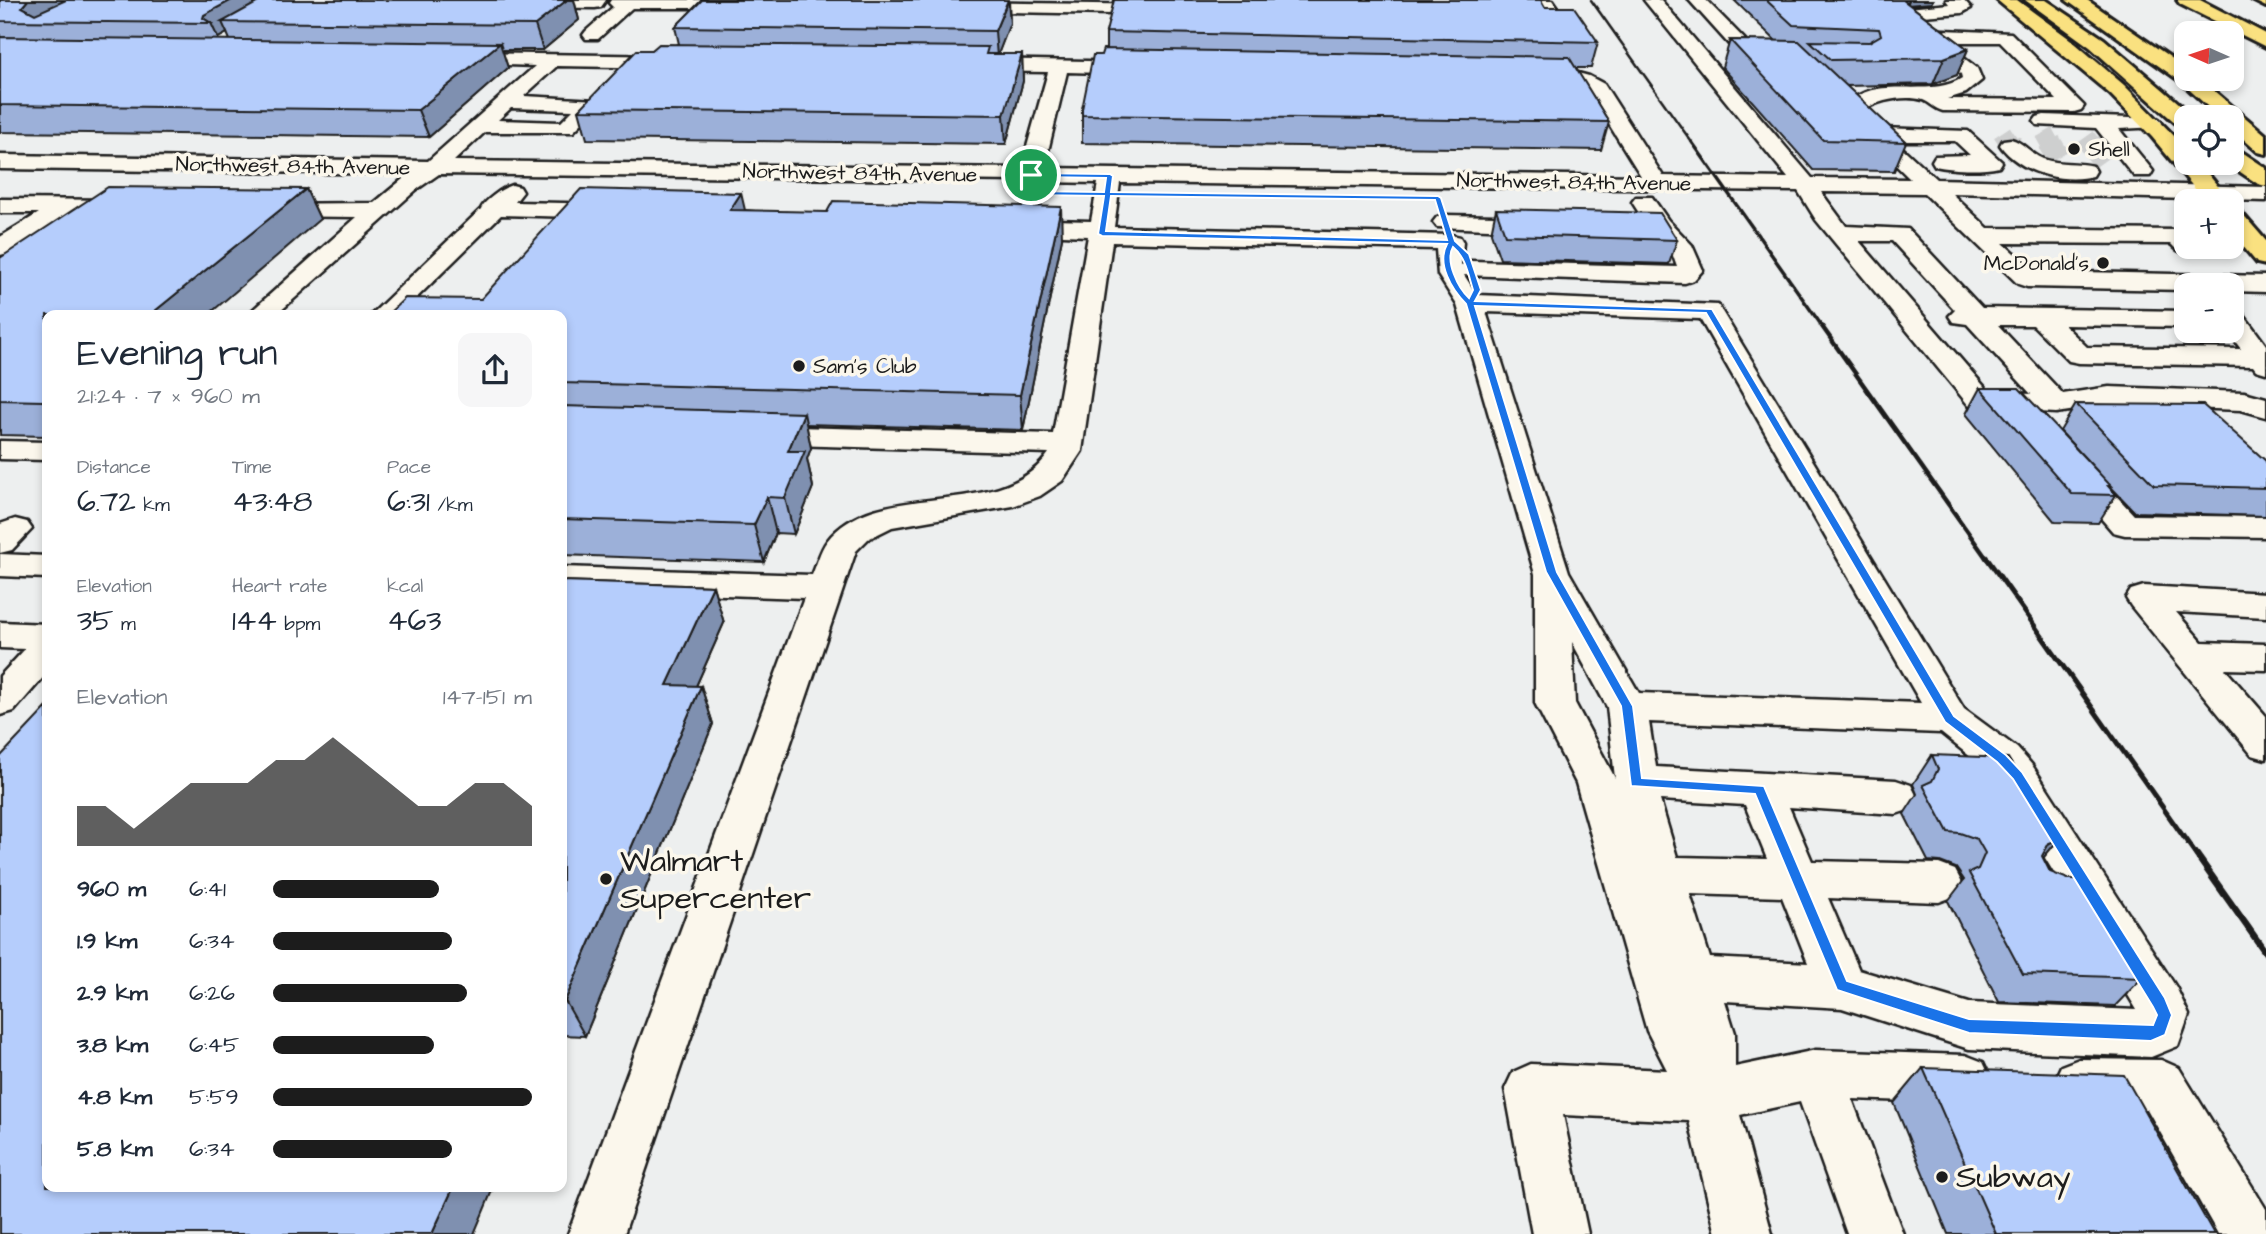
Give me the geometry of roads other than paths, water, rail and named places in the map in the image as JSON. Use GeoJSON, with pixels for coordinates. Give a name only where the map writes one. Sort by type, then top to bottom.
{"type":"FeatureCollection","features":[{"type":"Feature","properties":{"kind":"main road"},"geometry":{"type":"LineString","coordinates":[[2006,0],[2042,25],[2104,77],[2152,123],[2208,189]]}},
{"type":"Feature","properties":{"kind":"main road"},"geometry":{"type":"LineString","coordinates":[[2035,0],[2097,43],[2174,110]]}},
{"type":"Feature","properties":{"kind":"main road"},"geometry":{"type":"LineString","coordinates":[[2075,0],[2174,69]]}},
{"type":"Feature","properties":{"kind":"main road"},"geometry":{"type":"LineString","coordinates":[[2178,3],[2202,21]]}},
{"type":"Feature","properties":{"kind":"main road"},"geometry":{"type":"LineString","coordinates":[[2178,3],[2266,41]]}},
{"type":"Feature","properties":{"kind":"main road"},"geometry":{"type":"LineString","coordinates":[[2257,3],[2266,18]]}},
{"type":"Feature","properties":{"kind":"main road"},"geometry":{"type":"LineString","coordinates":[[2244,48],[2266,60]]}},
{"type":"Feature","properties":{"kind":"main road"},"geometry":{"type":"LineString","coordinates":[[2202,91],[2266,147]]}},
{"type":"Feature","properties":{"kind":"main road"},"geometry":{"type":"LineString","coordinates":[[2244,164],[2266,179]]}},
{"type":"Feature","properties":{"kind":"main road"},"geometry":{"type":"LineString","coordinates":[[2244,231],[2266,257]]}},
{"type":"Feature","properties":{"kind":"street"},"geometry":{"type":"LineString","coordinates":[[1500,15],[1555,16],[1545,0]]}},
{"type":"Feature","properties":{"kind":"street"},"geometry":{"type":"LineString","coordinates":[[1652,0],[1840,233],[1981,401],[2056,404],[2109,397],[2244,401],[2266,408]]}},
{"type":"Feature","properties":{"kind":"street"},"geometry":{"type":"LineString","coordinates":[[1698,0],[1757,57],[1698,55]]}},
{"type":"Feature","properties":{"kind":"street"},"geometry":{"type":"LineString","coordinates":[[1911,25],[1914,12],[1962,8],[1955,0]]}},
{"type":"Feature","properties":{"kind":"street"},"geometry":{"type":"LineString","coordinates":[[506,1],[691,2],[736,6]]}},
{"type":"Feature","properties":{"kind":"street"},"geometry":{"type":"LineString","coordinates":[[522,16],[540,2]]}},
{"type":"Feature","properties":{"kind":"street"},"geometry":{"type":"LineString","coordinates":[[673,20],[691,2]]}},
{"type":"Feature","properties":{"kind":"street"},"geometry":{"type":"LineString","coordinates":[[592,35],[628,3]]}},
{"type":"Feature","properties":{"kind":"street"},"geometry":{"type":"LineString","coordinates":[[1031,175],[1077,4]]}},
{"type":"Feature","properties":{"kind":"street"},"geometry":{"type":"LineString","coordinates":[[955,10],[1077,4],[1186,10]]}},
{"type":"Feature","properties":{"kind":"street"},"geometry":{"type":"LineString","coordinates":[[1911,25],[2042,25]]}},
{"type":"Feature","properties":{"kind":"street"},"geometry":{"type":"LineString","coordinates":[[1911,25],[1970,72],[1972,80],[1935,100]]}},
{"type":"Feature","properties":{"kind":"street"},"geometry":{"type":"LineString","coordinates":[[1911,25],[2005,37],[2074,106],[1875,97],[1861,101],[1855,107],[1859,118],[2027,279],[2174,282]]}},
{"type":"Feature","properties":{"kind":"street"},"geometry":{"type":"LineString","coordinates":[[950,65],[1064,50],[1156,68]]}},
{"type":"Feature","properties":{"kind":"street"},"geometry":{"type":"LineString","coordinates":[[442,59],[703,62]]}},
{"type":"Feature","properties":{"kind":"street"},"geometry":{"type":"LineString","coordinates":[[266,310],[553,60]]}},
{"type":"Feature","properties":{"kind":"street"},"geometry":{"type":"LineString","coordinates":[[1514,74],[1563,75],[1593,85],[1642,163],[1660,227]]}},
{"type":"Feature","properties":{"kind":"street"},"geometry":{"type":"LineString","coordinates":[[1935,100],[1961,120]]}},
{"type":"Feature","properties":{"kind":"street"},"geometry":{"type":"LineString","coordinates":[[480,126],[566,128],[590,104],[506,102]]}},
{"type":"Feature","properties":{"kind":"street"},"geometry":{"type":"LineString","coordinates":[[1859,118],[1961,120],[2081,129],[2103,122],[2152,123]]}},
{"type":"Feature","properties":{"kind":"street"},"geometry":{"type":"LineString","coordinates":[[2011,145],[2017,156],[2065,172],[2109,168],[2142,171],[2103,122]]}},
{"type":"Feature","properties":{"kind":"street"},"geometry":{"type":"LineString","coordinates":[[1876,134],[1961,135],[1991,162],[1903,161]]}},
{"type":"Feature","properties":{"kind":"street"},"geometry":{"type":"LineString","coordinates":[[0,144],[453,149],[1031,175],[1642,163]]}},
{"type":"Feature","properties":{"kind":"street","name":"Northwest 84th Avenue"},"geometry":{"type":"LineString","coordinates":[[0,162],[433,167],[739,180]]}},
{"type":"Feature","properties":{"kind":"street"},"geometry":{"type":"LineString","coordinates":[[0,248],[133,164]]}},
{"type":"Feature","properties":{"kind":"street","name":"Northwest 84th Avenue"},"geometry":{"type":"LineString","coordinates":[[1811,195],[1930,187],[2065,172],[2174,190]]}},
{"type":"Feature","properties":{"kind":"street","name":"Northwest 84th Avenue"},"geometry":{"type":"LineString","coordinates":[[0,180],[517,187],[1031,175],[1105,208],[1435,189],[1811,195],[1950,206],[2174,208]]}},
{"type":"Feature","properties":{"kind":"street"},"geometry":{"type":"LineString","coordinates":[[389,310],[492,208],[517,187]]}},
{"type":"Feature","properties":{"kind":"street"},"geometry":{"type":"LineString","coordinates":[[1435,189],[1448,232],[1465,254],[1471,269],[1477,290],[1470,303]]}},
{"type":"Feature","properties":{"kind":"street","name":"Northwest 84th Avenue"},"geometry":{"type":"LineString","coordinates":[[2244,195],[2266,194]]}},
{"type":"Feature","properties":{"kind":"street"},"geometry":{"type":"LineString","coordinates":[[0,205],[147,208]]}},
{"type":"Feature","properties":{"kind":"street"},"geometry":{"type":"LineString","coordinates":[[492,208],[630,211]]}},
{"type":"Feature","properties":{"kind":"street"},"geometry":{"type":"LineString","coordinates":[[996,226],[1105,208],[1448,232],[1566,225]]}},
{"type":"Feature","properties":{"kind":"street"},"geometry":{"type":"LineString","coordinates":[[596,1234],[840,547],[857,531],[890,517],[995,499],[1028,490],[1053,474],[1061,463],[1067,444],[1105,208]]}},
{"type":"Feature","properties":{"kind":"street"},"geometry":{"type":"LineString","coordinates":[[243,209],[380,210]]}},
{"type":"Feature","properties":{"kind":"street"},"geometry":{"type":"LineString","coordinates":[[2244,211],[2266,212]]}},
{"type":"Feature","properties":{"kind":"street"},"geometry":{"type":"LineString","coordinates":[[1471,269],[1685,275],[1690,270],[1688,260],[1676,239],[1660,227],[1633,226]]}},
{"type":"Feature","properties":{"kind":"street"},"geometry":{"type":"LineString","coordinates":[[1448,232],[1446,253],[1450,272],[1457,290],[1470,303],[1551,572],[1627,706],[1640,808],[1643,874],[1672,1031],[1709,1097],[1744,1234]]}},
{"type":"Feature","properties":{"kind":"street"},"geometry":{"type":"LineString","coordinates":[[1840,233],[1899,234],[2056,404]]}},
{"type":"Feature","properties":{"kind":"street"},"geometry":{"type":"LineString","coordinates":[[1980,234],[2174,237]]}},
{"type":"Feature","properties":{"kind":"street"},"geometry":{"type":"LineString","coordinates":[[2197,259],[2209,273]]}},
{"type":"Feature","properties":{"kind":"street"},"geometry":{"type":"LineString","coordinates":[[2244,284],[2266,284]]}},
{"type":"Feature","properties":{"kind":"street"},"geometry":{"type":"LineString","coordinates":[[1470,303],[1709,311],[1950,719],[2012,769],[2015,802],[2065,886],[2159,1003],[2164,1015],[2160,1030],[2151,1034],[1969,1026],[1842,986],[1693,978]]}},
{"type":"Feature","properties":{"kind":"street"},"geometry":{"type":"LineString","coordinates":[[1909,316],[2174,319]]}},
{"type":"Feature","properties":{"kind":"street"},"geometry":{"type":"LineString","coordinates":[[2040,317],[2079,355],[2264,361]]}},
{"type":"Feature","properties":{"kind":"street"},"geometry":{"type":"LineString","coordinates":[[2244,320],[2266,320]]}},
{"type":"Feature","properties":{"kind":"street"},"geometry":{"type":"LineString","coordinates":[[2244,335],[2264,361]]}},
{"type":"Feature","properties":{"kind":"street"},"geometry":{"type":"LineString","coordinates":[[2013,402],[2125,525],[2266,527]]}},
{"type":"Feature","properties":{"kind":"street"},"geometry":{"type":"LineString","coordinates":[[726,434],[1067,444]]}},
{"type":"Feature","properties":{"kind":"street"},"geometry":{"type":"LineString","coordinates":[[0,565],[42,567]]}},
{"type":"Feature","properties":{"kind":"street"},"geometry":{"type":"LineString","coordinates":[[1551,572],[1555,703],[1598,783],[1693,978],[1710,1033],[1709,1097]]}},
{"type":"Feature","properties":{"kind":"street"},"geometry":{"type":"LineString","coordinates":[[567,578],[825,587]]}},
{"type":"Feature","properties":{"kind":"street"},"geometry":{"type":"LineString","coordinates":[[2266,605],[2144,598],[2266,744]]}},
{"type":"Feature","properties":{"kind":"street"},"geometry":{"type":"LineString","coordinates":[[0,635],[42,637]]}},
{"type":"Feature","properties":{"kind":"street"},"geometry":{"type":"LineString","coordinates":[[0,701],[42,655]]}},
{"type":"Feature","properties":{"kind":"street"},"geometry":{"type":"LineString","coordinates":[[2192,655],[2266,657]]}},
{"type":"Feature","properties":{"kind":"street"},"geometry":{"type":"LineString","coordinates":[[1627,706],[1950,719]]}},
{"type":"Feature","properties":{"kind":"street"},"geometry":{"type":"LineString","coordinates":[[1636,782],[1896,797]]}},
{"type":"Feature","properties":{"kind":"street"},"geometry":{"type":"LineString","coordinates":[[1760,790],[1842,986]]}},
{"type":"Feature","properties":{"kind":"street"},"geometry":{"type":"LineString","coordinates":[[1643,874],[1939,883]]}},
{"type":"Feature","properties":{"kind":"street"},"geometry":{"type":"LineString","coordinates":[[1816,1074],[1875,1234]]}},
{"type":"Feature","properties":{"kind":"street"},"geometry":{"type":"LineString","coordinates":[[1560,1234],[1531,1089],[1709,1097],[1816,1074],[2161,1085],[2249,1234]]}},
{"type":"Feature","properties":{"kind":"tunnel"},"geometry":{"type":"LineString","coordinates":[[2002,132],[2010,144]]}},
{"type":"Feature","properties":{"kind":"tunnel"},"geometry":{"type":"LineString","coordinates":[[2044,133],[2050,144]]}},
{"type":"Feature","properties":{"kind":"tunnel"},"geometry":{"type":"LineString","coordinates":[[2086,137],[2091,144]]}},
{"type":"Feature","properties":{"kind":"tunnel"},"geometry":{"type":"LineString","coordinates":[[2049,142],[2058,157]]}},
{"type":"Feature","properties":{"kind":"tunnel"},"geometry":{"type":"LineString","coordinates":[[2090,142],[2104,161]]}},
{"type":"Feature","properties":{"kind":"railway"},"geometry":{"type":"LineString","coordinates":[[1591,0],[1693,144]]}},
{"type":"Feature","properties":{"kind":"railway"},"geometry":{"type":"LineString","coordinates":[[1692,142],[1822,326]]}},
{"type":"Feature","properties":{"kind":"railway"},"geometry":{"type":"LineString","coordinates":[[1821,325],[1987,559]]}},
{"type":"Feature","properties":{"kind":"railway"},"geometry":{"type":"LineString","coordinates":[[1986,557],[2197,856]]}},
{"type":"Feature","properties":{"kind":"railway"},"geometry":{"type":"LineString","coordinates":[[2196,854],[2266,953]]}},
{"type":"Feature","properties":{"kind":"place","name":"Shell"},"geometry":{"type":"Point","coordinates":[2074,149]}},
{"type":"Feature","properties":{"kind":"place","name":"McDonald's"},"geometry":{"type":"Point","coordinates":[2103,263]}},
{"type":"Feature","properties":{"kind":"place","name":"Sam's Club"},"geometry":{"type":"Point","coordinates":[799,366]}},
{"type":"Feature","properties":{"kind":"place","name":"Walmart Supercenter"},"geometry":{"type":"Point","coordinates":[606,879]}},
{"type":"Feature","properties":{"kind":"place","name":"Subway"},"geometry":{"type":"Point","coordinates":[1942,1177]}}]}
